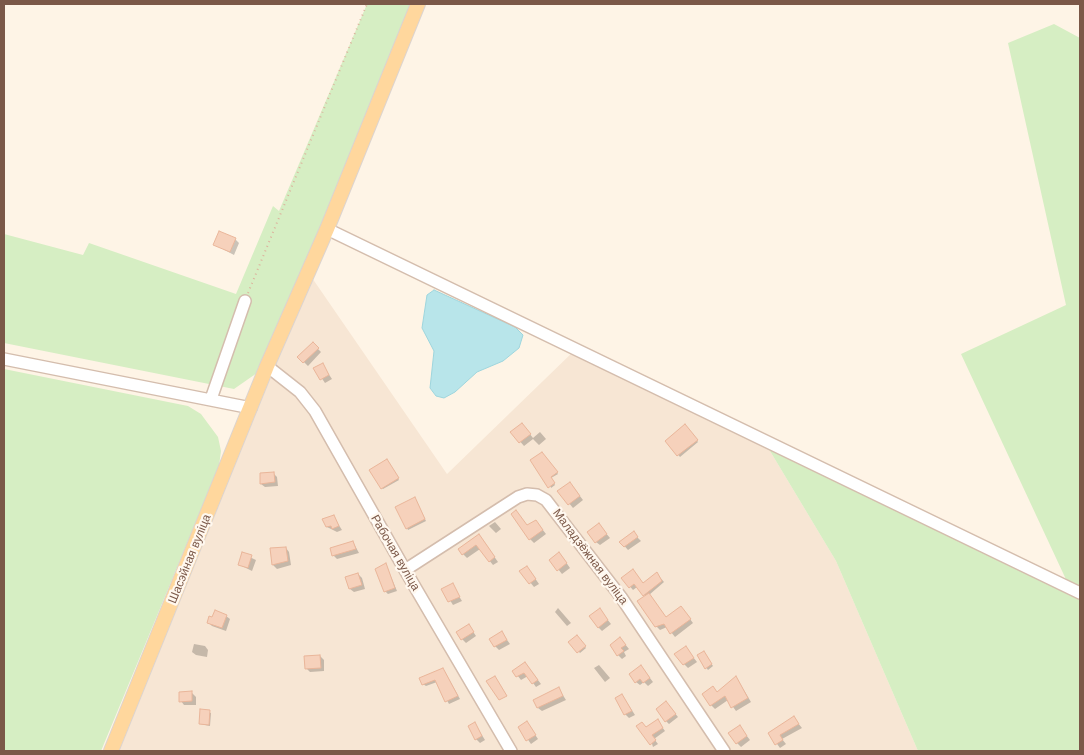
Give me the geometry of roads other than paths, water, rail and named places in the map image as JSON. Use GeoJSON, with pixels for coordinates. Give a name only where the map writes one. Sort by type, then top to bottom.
{"type":"FeatureCollection","features":[{"type":"Feature","properties":{"kind":"main road","name":"Шасэйная вуліца"},"geometry":{"type":"LineString","coordinates":[[111,751],[267,366],[327,229],[418,4]]}},
{"type":"Feature","properties":{"kind":"street"},"geometry":{"type":"LineString","coordinates":[[327,229],[1080,593]]}},
{"type":"Feature","properties":{"kind":"street"},"geometry":{"type":"LineString","coordinates":[[212,399],[245,302]]}},
{"type":"Feature","properties":{"kind":"street"},"geometry":{"type":"LineString","coordinates":[[4,359],[251,408]]}},
{"type":"Feature","properties":{"kind":"street","name":"Рабочая вуліца"},"geometry":{"type":"LineString","coordinates":[[267,366],[300,392],[315,411],[511,751]]}},
{"type":"Feature","properties":{"kind":"street","name":"Маладзёжная вуліца"},"geometry":{"type":"LineString","coordinates":[[405,570],[518,497],[527,494],[537,495],[546,500],[631,612],[724,751]]}},
{"type":"Feature","properties":{"kind":"water"},"geometry":{"type":"Polygon","coordinates":[[[434,290],[515,327],[523,335],[519,348],[503,361],[477,372],[455,392],[444,398],[436,396],[430,388],[434,351],[422,328],[427,295],[434,290]]]}}]}
